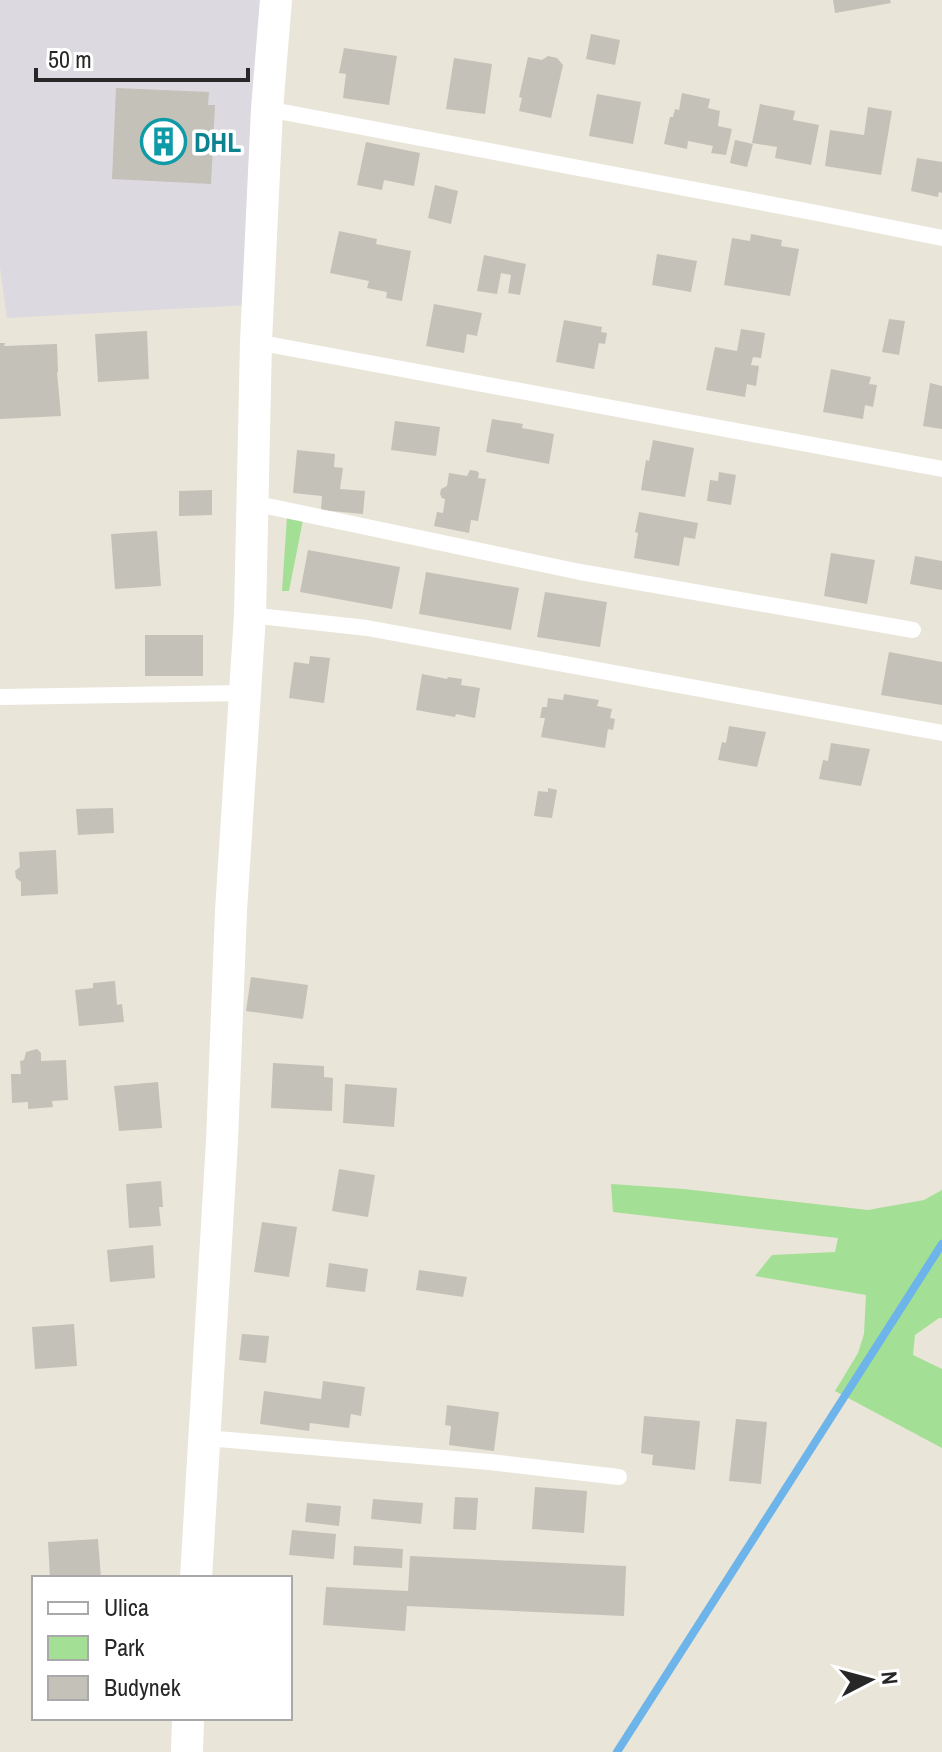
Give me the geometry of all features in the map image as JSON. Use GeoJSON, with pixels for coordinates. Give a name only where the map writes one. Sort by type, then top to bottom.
{"type":"FeatureCollection","features":[{"type":"Feature","properties":{"kind":"street"},"geometry":{"type":"LineString","coordinates":[[196,1576],[222,1141],[231,911],[250,615],[256,342],[267,109],[276,0]]}},
{"type":"Feature","properties":{"kind":"street"},"geometry":{"type":"LineString","coordinates":[[187,1752],[188,1720]]}},
{"type":"Feature","properties":{"kind":"lane"},"geometry":{"type":"LineString","coordinates":[[267,109],[942,238]]}},
{"type":"Feature","properties":{"kind":"lane"},"geometry":{"type":"LineString","coordinates":[[256,342],[942,469]]}},
{"type":"Feature","properties":{"kind":"lane"},"geometry":{"type":"LineString","coordinates":[[253,503],[580,572],[913,630]]}},
{"type":"Feature","properties":{"kind":"lane"},"geometry":{"type":"LineString","coordinates":[[250,615],[367,628],[942,733]]}},
{"type":"Feature","properties":{"kind":"lane"},"geometry":{"type":"LineString","coordinates":[[0,697],[244,693]]}},
{"type":"Feature","properties":{"kind":"lane"},"geometry":{"type":"LineString","coordinates":[[205,1438],[490,1462],[619,1477]]}},
{"type":"Feature","properties":{"kind":"shaded area"},"geometry":{"type":"Polygon","coordinates":[[[0,0],[262,0],[247,305],[7,318],[0,267],[0,0]]]}},
{"type":"Feature","properties":{"kind":"green space"},"geometry":{"type":"Polygon","coordinates":[[[287,517],[303,520],[289,591],[282,591],[287,517]]]}},
{"type":"Feature","properties":{"kind":"green space"},"geometry":{"type":"Polygon","coordinates":[[[611,1184],[868,1210],[924,1200],[942,1190],[942,1318],[915,1335],[913,1355],[942,1369],[942,1448],[835,1391],[858,1353],[864,1334],[866,1295],[755,1276],[772,1255],[835,1252],[838,1238],[613,1212],[611,1184]]]}},
{"type":"Feature","properties":{"kind":"building"},"geometry":{"type":"Polygon","coordinates":[[[833,0],[890,0],[891,3],[835,13],[833,0]]]}},
{"type":"Feature","properties":{"kind":"building"},"geometry":{"type":"Polygon","coordinates":[[[591,34],[620,40],[615,65],[586,59],[591,34]]]}},
{"type":"Feature","properties":{"kind":"building"},"geometry":{"type":"Polygon","coordinates":[[[344,48],[397,56],[389,105],[343,98],[346,74],[339,73],[344,48]]]}},
{"type":"Feature","properties":{"kind":"building"},"geometry":{"type":"Polygon","coordinates":[[[548,56],[557,58],[563,65],[551,118],[519,111],[528,57],[542,60],[548,56]]]}},
{"type":"Feature","properties":{"kind":"building"},"geometry":{"type":"Polygon","coordinates":[[[454,58],[492,64],[485,114],[446,109],[454,58]]]}},
{"type":"Feature","properties":{"kind":"building","name":"DHL"},"geometry":{"type":"Polygon","coordinates":[[[116,88],[209,92],[208,105],[215,105],[211,184],[112,179],[116,88]]]}},
{"type":"Feature","properties":{"kind":"building"},"geometry":{"type":"Polygon","coordinates":[[[682,93],[710,99],[708,108],[720,111],[718,126],[732,129],[726,155],[711,153],[713,146],[688,141],[687,149],[664,144],[670,117],[673,117],[675,109],[679,110],[682,93]]]}},
{"type":"Feature","properties":{"kind":"building"},"geometry":{"type":"Polygon","coordinates":[[[597,94],[641,102],[633,144],[589,136],[597,94]]]}},
{"type":"Feature","properties":{"kind":"building"},"geometry":{"type":"Polygon","coordinates":[[[760,104],[795,111],[793,120],[819,125],[811,165],[775,158],[777,147],[752,143],[760,104]]]}},
{"type":"Feature","properties":{"kind":"building"},"geometry":{"type":"Polygon","coordinates":[[[868,107],[892,111],[881,175],[825,166],[830,130],[864,135],[868,107]]]}},
{"type":"Feature","properties":{"kind":"building"},"geometry":{"type":"Polygon","coordinates":[[[735,140],[753,144],[747,167],[730,163],[735,140]]]}},
{"type":"Feature","properties":{"kind":"building"},"geometry":{"type":"Polygon","coordinates":[[[366,142],[420,153],[414,186],[384,180],[382,190],[357,185],[366,142]]]}},
{"type":"Feature","properties":{"kind":"building"},"geometry":{"type":"Polygon","coordinates":[[[917,158],[942,162],[942,193],[939,192],[938,197],[911,191],[917,158]]]}},
{"type":"Feature","properties":{"kind":"building"},"geometry":{"type":"Polygon","coordinates":[[[435,185],[458,191],[451,224],[428,218],[435,185]]]}},
{"type":"Feature","properties":{"kind":"building"},"geometry":{"type":"Polygon","coordinates":[[[339,231],[377,239],[376,244],[411,251],[402,301],[386,298],[387,292],[367,288],[369,281],[330,273],[339,231]]]}},
{"type":"Feature","properties":{"kind":"building"},"geometry":{"type":"Polygon","coordinates":[[[751,234],[782,240],[781,246],[799,249],[790,296],[724,285],[732,238],[750,241],[751,234]]]}},
{"type":"Feature","properties":{"kind":"building"},"geometry":{"type":"Polygon","coordinates":[[[657,254],[697,261],[691,292],[652,285],[657,254]]]}},
{"type":"Feature","properties":{"kind":"building"},"geometry":{"type":"Polygon","coordinates":[[[484,255],[526,264],[520,295],[508,293],[511,275],[501,273],[497,294],[477,291],[484,255]]]}},
{"type":"Feature","properties":{"kind":"building"},"geometry":{"type":"Polygon","coordinates":[[[434,304],[482,313],[477,336],[467,334],[464,353],[426,346],[434,304]]]}},
{"type":"Feature","properties":{"kind":"building"},"geometry":{"type":"Polygon","coordinates":[[[889,319],[905,321],[899,355],[882,352],[889,319]]]}},
{"type":"Feature","properties":{"kind":"building"},"geometry":{"type":"Polygon","coordinates":[[[564,320],[602,327],[601,332],[607,333],[605,344],[599,343],[594,369],[556,362],[564,320]]]}},
{"type":"Feature","properties":{"kind":"building"},"geometry":{"type":"Polygon","coordinates":[[[741,329],[765,333],[761,358],[753,357],[751,365],[759,366],[756,386],[747,384],[745,397],[706,390],[715,347],[737,351],[741,329]]]}},
{"type":"Feature","properties":{"kind":"building"},"geometry":{"type":"Polygon","coordinates":[[[147,331],[149,379],[98,382],[95,334],[147,331]]]}},
{"type":"Feature","properties":{"kind":"building"},"geometry":{"type":"Polygon","coordinates":[[[0,343],[5,343],[4,346],[57,344],[61,416],[0,419],[0,343]]]}},
{"type":"Feature","properties":{"kind":"building"},"geometry":{"type":"Polygon","coordinates":[[[831,369],[871,377],[869,384],[877,385],[873,407],[865,405],[863,419],[823,412],[831,369]]]}},
{"type":"Feature","properties":{"kind":"building"},"geometry":{"type":"Polygon","coordinates":[[[930,383],[942,386],[942,429],[923,426],[930,383]]]}},
{"type":"Feature","properties":{"kind":"building"},"geometry":{"type":"Polygon","coordinates":[[[492,419],[523,424],[522,428],[554,434],[549,464],[486,452],[492,419]]]}},
{"type":"Feature","properties":{"kind":"building"},"geometry":{"type":"Polygon","coordinates":[[[395,421],[440,427],[436,456],[391,450],[395,421]]]}},
{"type":"Feature","properties":{"kind":"building"},"geometry":{"type":"Polygon","coordinates":[[[653,440],[694,448],[685,497],[641,490],[653,440]]]}},
{"type":"Feature","properties":{"kind":"building"},"geometry":{"type":"Polygon","coordinates":[[[297,450],[335,454],[334,467],[343,468],[340,489],[365,491],[363,514],[321,510],[322,496],[293,493],[297,450]]]}},
{"type":"Feature","properties":{"kind":"building"},"geometry":{"type":"Polygon","coordinates":[[[470,470],[479,473],[478,478],[486,479],[478,521],[471,520],[469,533],[434,526],[437,512],[443,513],[445,499],[440,494],[441,489],[447,486],[449,473],[467,476],[470,470]]]}},
{"type":"Feature","properties":{"kind":"building"},"geometry":{"type":"Polygon","coordinates":[[[719,472],[736,475],[731,505],[707,501],[710,480],[718,481],[719,472]]]}},
{"type":"Feature","properties":{"kind":"building"},"geometry":{"type":"Polygon","coordinates":[[[212,490],[212,515],[179,516],[179,491],[212,490]]]}},
{"type":"Feature","properties":{"kind":"building"},"geometry":{"type":"Polygon","coordinates":[[[639,512],[698,523],[695,539],[684,537],[679,566],[634,558],[639,512]]]}},
{"type":"Feature","properties":{"kind":"building"},"geometry":{"type":"Polygon","coordinates":[[[157,531],[161,586],[115,589],[111,534],[157,531]]]}},
{"type":"Feature","properties":{"kind":"building"},"geometry":{"type":"Polygon","coordinates":[[[308,550],[400,567],[392,609],[300,592],[308,550]]]}},
{"type":"Feature","properties":{"kind":"building"},"geometry":{"type":"Polygon","coordinates":[[[831,553],[875,560],[867,604],[824,596],[831,553]]]}},
{"type":"Feature","properties":{"kind":"building"},"geometry":{"type":"Polygon","coordinates":[[[915,556],[942,561],[942,590],[910,584],[915,556]]]}},
{"type":"Feature","properties":{"kind":"building"},"geometry":{"type":"Polygon","coordinates":[[[426,572],[519,588],[511,630],[419,614],[426,572]]]}},
{"type":"Feature","properties":{"kind":"building"},"geometry":{"type":"Polygon","coordinates":[[[545,592],[607,602],[600,647],[537,637],[545,592]]]}},
{"type":"Feature","properties":{"kind":"building"},"geometry":{"type":"Polygon","coordinates":[[[145,635],[203,635],[203,676],[145,676],[145,635]]]}},
{"type":"Feature","properties":{"kind":"building"},"geometry":{"type":"Polygon","coordinates":[[[889,652],[942,662],[942,705],[881,695],[889,652]]]}},
{"type":"Feature","properties":{"kind":"building"},"geometry":{"type":"Polygon","coordinates":[[[310,656],[330,658],[324,703],[289,698],[294,662],[309,664],[310,656]]]}},
{"type":"Feature","properties":{"kind":"building"},"geometry":{"type":"Polygon","coordinates":[[[422,674],[462,679],[461,685],[480,688],[475,718],[416,710],[422,674]]]}},
{"type":"Feature","properties":{"kind":"building"},"geometry":{"type":"Polygon","coordinates":[[[564,694],[599,700],[597,706],[612,709],[610,718],[615,719],[613,730],[608,729],[605,748],[541,737],[545,718],[540,718],[542,707],[547,707],[548,698],[563,700],[564,694]]]}},
{"type":"Feature","properties":{"kind":"building"},"geometry":{"type":"Polygon","coordinates":[[[729,726],[766,732],[757,767],[718,760],[729,726]]]}},
{"type":"Feature","properties":{"kind":"building"},"geometry":{"type":"Polygon","coordinates":[[[831,743],[870,749],[861,786],[819,779],[823,760],[828,761],[831,743]]]}},
{"type":"Feature","properties":{"kind":"building"},"geometry":{"type":"Polygon","coordinates":[[[548,788],[557,790],[552,818],[534,816],[538,791],[548,792],[548,788]]]}},
{"type":"Feature","properties":{"kind":"building"},"geometry":{"type":"Polygon","coordinates":[[[113,808],[114,833],[78,835],[76,809],[113,808]]]}},
{"type":"Feature","properties":{"kind":"building"},"geometry":{"type":"Polygon","coordinates":[[[56,850],[58,894],[21,896],[21,882],[16,878],[15,871],[20,867],[19,852],[56,850]]]}},
{"type":"Feature","properties":{"kind":"building"},"geometry":{"type":"Polygon","coordinates":[[[251,977],[308,985],[303,1019],[246,1011],[251,977]]]}},
{"type":"Feature","properties":{"kind":"building"},"geometry":{"type":"Polygon","coordinates":[[[115,981],[117,1005],[122,1004],[124,1022],[79,1026],[75,990],[93,988],[93,983],[115,981]]]}},
{"type":"Feature","properties":{"kind":"building"},"geometry":{"type":"Polygon","coordinates":[[[37,1049],[41,1053],[41,1061],[66,1060],[68,1100],[52,1101],[53,1107],[28,1109],[28,1102],[12,1103],[11,1074],[21,1074],[20,1061],[24,1060],[26,1052],[37,1049]]]}},
{"type":"Feature","properties":{"kind":"building"},"geometry":{"type":"Polygon","coordinates":[[[273,1063],[324,1066],[324,1077],[333,1078],[332,1111],[271,1108],[273,1063]]]}},
{"type":"Feature","properties":{"kind":"building"},"geometry":{"type":"Polygon","coordinates":[[[158,1082],[162,1128],[119,1131],[114,1086],[158,1082]]]}},
{"type":"Feature","properties":{"kind":"building"},"geometry":{"type":"Polygon","coordinates":[[[345,1084],[397,1088],[394,1127],[343,1123],[345,1084]]]}},
{"type":"Feature","properties":{"kind":"building"},"geometry":{"type":"Polygon","coordinates":[[[339,1169],[375,1175],[368,1217],[332,1211],[339,1169]]]}},
{"type":"Feature","properties":{"kind":"building"},"geometry":{"type":"Polygon","coordinates":[[[161,1181],[161,1226],[129,1228],[126,1184],[161,1181]]]}},
{"type":"Feature","properties":{"kind":"building"},"geometry":{"type":"Polygon","coordinates":[[[262,1222],[297,1227],[289,1277],[254,1272],[262,1222]]]}},
{"type":"Feature","properties":{"kind":"building"},"geometry":{"type":"Polygon","coordinates":[[[153,1245],[155,1278],[110,1282],[107,1250],[153,1245]]]}},
{"type":"Feature","properties":{"kind":"building"},"geometry":{"type":"Polygon","coordinates":[[[329,1263],[368,1269],[365,1292],[326,1287],[329,1263]]]}},
{"type":"Feature","properties":{"kind":"building"},"geometry":{"type":"Polygon","coordinates":[[[419,1270],[467,1277],[463,1297],[416,1290],[419,1270]]]}},
{"type":"Feature","properties":{"kind":"building"},"geometry":{"type":"Polygon","coordinates":[[[74,1324],[77,1366],[35,1369],[32,1327],[74,1324]]]}},
{"type":"Feature","properties":{"kind":"building"},"geometry":{"type":"Polygon","coordinates":[[[242,1334],[269,1336],[266,1363],[239,1360],[242,1334]]]}},
{"type":"Feature","properties":{"kind":"building"},"geometry":{"type":"Polygon","coordinates":[[[323,1381],[365,1387],[361,1416],[351,1414],[349,1428],[310,1423],[309,1431],[260,1424],[264,1391],[321,1399],[323,1381]]]}},
{"type":"Feature","properties":{"kind":"building"},"geometry":{"type":"Polygon","coordinates":[[[447,1405],[499,1412],[494,1451],[449,1445],[451,1426],[445,1425],[447,1405]]]}},
{"type":"Feature","properties":{"kind":"building"},"geometry":{"type":"Polygon","coordinates":[[[644,1416],[700,1421],[695,1470],[652,1465],[653,1455],[641,1453],[644,1416]]]}},
{"type":"Feature","properties":{"kind":"building"},"geometry":{"type":"Polygon","coordinates":[[[736,1419],[767,1422],[761,1484],[729,1481],[736,1419]]]}},
{"type":"Feature","properties":{"kind":"building"},"geometry":{"type":"Polygon","coordinates":[[[535,1487],[587,1491],[584,1533],[532,1529],[535,1487]]]}},
{"type":"Feature","properties":{"kind":"building"},"geometry":{"type":"Polygon","coordinates":[[[455,1497],[478,1498],[476,1530],[453,1529],[455,1497]]]}},
{"type":"Feature","properties":{"kind":"building"},"geometry":{"type":"Polygon","coordinates":[[[373,1499],[423,1503],[421,1524],[371,1519],[373,1499]]]}},
{"type":"Feature","properties":{"kind":"building"},"geometry":{"type":"Polygon","coordinates":[[[307,1503],[341,1506],[339,1526],[305,1522],[307,1503]]]}},
{"type":"Feature","properties":{"kind":"building"},"geometry":{"type":"Polygon","coordinates":[[[292,1530],[336,1534],[334,1559],[289,1555],[292,1530]]]}},
{"type":"Feature","properties":{"kind":"building"},"geometry":{"type":"Polygon","coordinates":[[[98,1539],[101,1576],[50,1576],[48,1542],[98,1539]]]}},
{"type":"Feature","properties":{"kind":"building"},"geometry":{"type":"Polygon","coordinates":[[[354,1546],[403,1549],[402,1568],[353,1565],[354,1546]]]}},
{"type":"Feature","properties":{"kind":"building"},"geometry":{"type":"Polygon","coordinates":[[[410,1556],[626,1566],[624,1616],[407,1606],[405,1631],[323,1625],[326,1587],[408,1591],[410,1556]]]}},
{"type":"Feature","properties":{"kind":"waterway"},"geometry":{"type":"LineString","coordinates":[[617,1752],[942,1244]]}},
{"type":"Feature","properties":{"kind":"place","name":"DHL"},"geometry":{"type":"Point","coordinates":[163,142]}}]}
